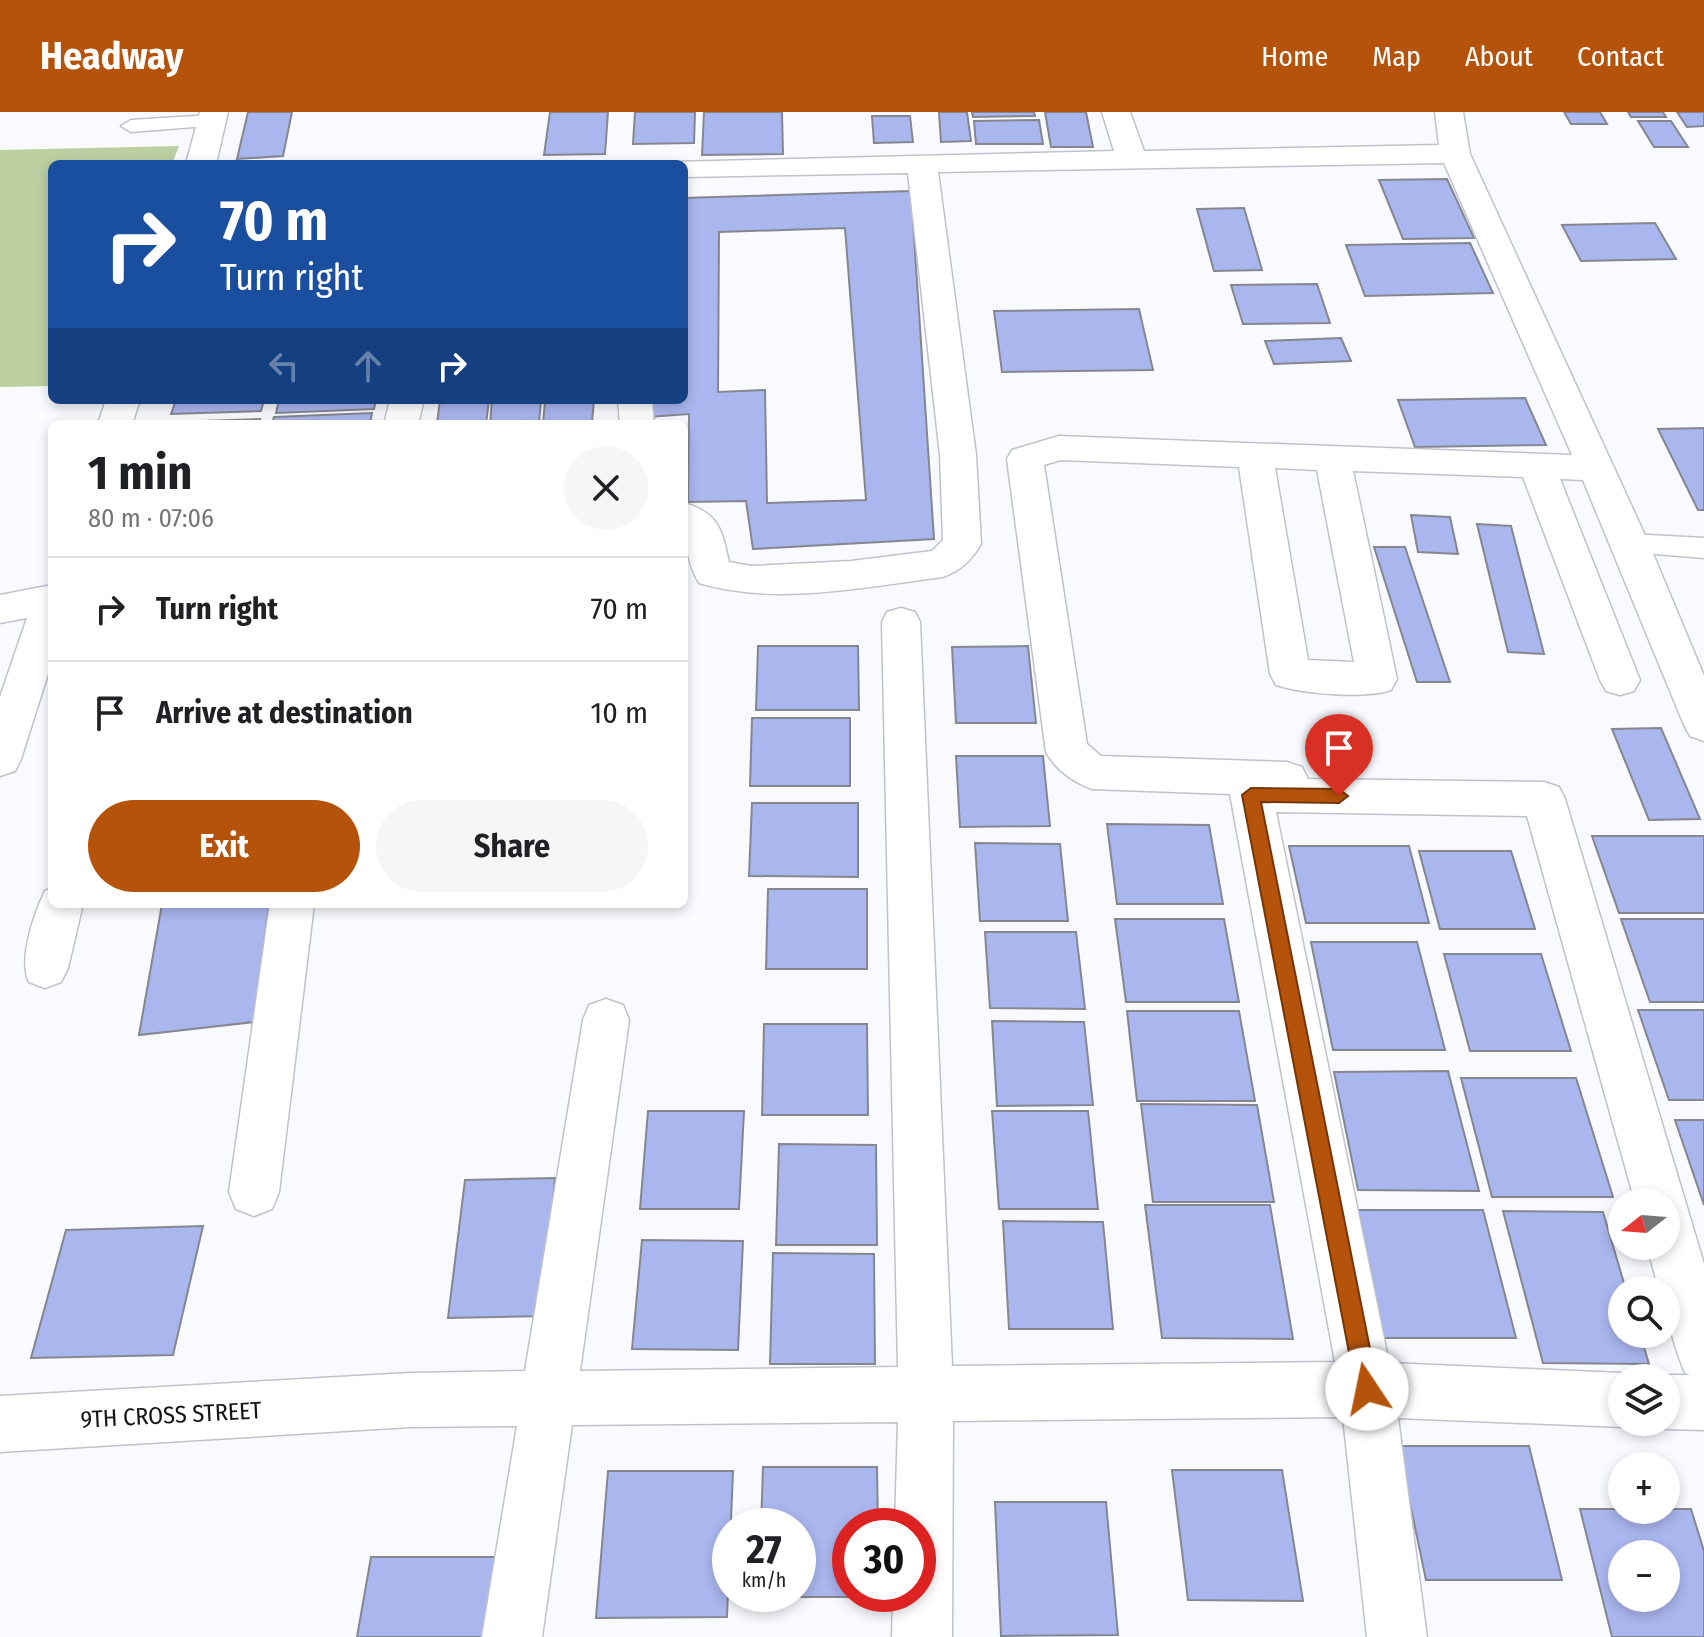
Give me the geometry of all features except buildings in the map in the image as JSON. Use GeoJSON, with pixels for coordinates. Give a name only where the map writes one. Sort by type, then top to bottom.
{"type":"FeatureCollection","features":[{"type":"Feature","properties":{"kind":"street"},"geometry":{"type":"LineString","coordinates":[[1116,112],[1132,160]]}},
{"type":"Feature","properties":{"kind":"street"},"geometry":{"type":"LineString","coordinates":[[1449,112],[1455,154],[1630,544],[1704,725]]}},
{"type":"Feature","properties":{"kind":"street"},"geometry":{"type":"LineString","coordinates":[[202,160],[213,116]]}},
{"type":"Feature","properties":{"kind":"street"},"geometry":{"type":"LineString","coordinates":[[688,193],[1132,160],[1455,154]]}},
{"type":"Feature","properties":{"kind":"street"},"geometry":{"type":"LineString","coordinates":[[688,168],[923,175]]}},
{"type":"Feature","properties":{"kind":"street"},"geometry":{"type":"LineString","coordinates":[[688,519],[704,531],[712,573],[752,580],[851,575],[943,563],[962,544],[958,455],[923,175]]}},
{"type":"Feature","properties":{"kind":"street"},"geometry":{"type":"LineString","coordinates":[[1422,783],[1092,772],[1067,752],[1025,459],[1059,448],[1596,468]]}},
{"type":"Feature","properties":{"kind":"street"},"geometry":{"type":"LineString","coordinates":[[1255,457],[1290,674],[1377,679],[1333,458]]}},
{"type":"Feature","properties":{"kind":"street"},"geometry":{"type":"LineString","coordinates":[[1536,464],[1620,680]]}},
{"type":"Feature","properties":{"kind":"street"},"geometry":{"type":"LineString","coordinates":[[0,609],[48,601]]}},
{"type":"Feature","properties":{"kind":"street"},"geometry":{"type":"LineString","coordinates":[[901,622],[926,1394],[922,1637]]}},
{"type":"Feature","properties":{"kind":"street"},"geometry":{"type":"LineString","coordinates":[[48,646],[45,687],[48,690]]}},
{"type":"Feature","properties":{"kind":"street"},"geometry":{"type":"LineString","coordinates":[[0,759],[48,646]]}},
{"type":"Feature","properties":{"kind":"street"},"geometry":{"type":"LineString","coordinates":[[1397,1637],[1367,1389],[1251,795],[1544,799],[1656,1188]]}},
{"type":"Feature","properties":{"kind":"street"},"geometry":{"type":"LineString","coordinates":[[45,968],[60,908]]}},
{"type":"Feature","properties":{"kind":"street"},"geometry":{"type":"LineString","coordinates":[[254,1192],[291,908]]}},
{"type":"Feature","properties":{"kind":"street"},"geometry":{"type":"LineString","coordinates":[[512,1637],[606,1020]]}},
{"type":"Feature","properties":{"kind":"street"},"geometry":{"type":"LineString","coordinates":[[1677,1260],[1704,1354]]}},
{"type":"Feature","properties":{"kind":"street","name":"9TH CROSS STREET"},"geometry":{"type":"LineString","coordinates":[[0,1424],[341,1406],[385,1400],[1367,1389],[1608,1399]]}},
{"type":"Feature","properties":{"kind":"street"},"geometry":{"type":"LineString","coordinates":[[1680,1402],[1704,1403]]}},
{"type":"Feature","properties":{"kind":"lane"},"geometry":{"type":"LineString","coordinates":[[131,126],[213,116]]}},
{"type":"Feature","properties":{"kind":"lane"},"geometry":{"type":"LineString","coordinates":[[1630,544],[1704,548]]}},
{"type":"Feature","properties":{"kind":"green space"},"geometry":{"type":"Polygon","coordinates":[[[179,146],[174,160],[48,160],[48,386],[0,387],[0,150],[179,146]]]}},
{"type":"Feature","properties":{"kind":"route"},"geometry":{"type":"LineString","coordinates":[[1339,796],[1251,795],[1367,1389]]}}]}
